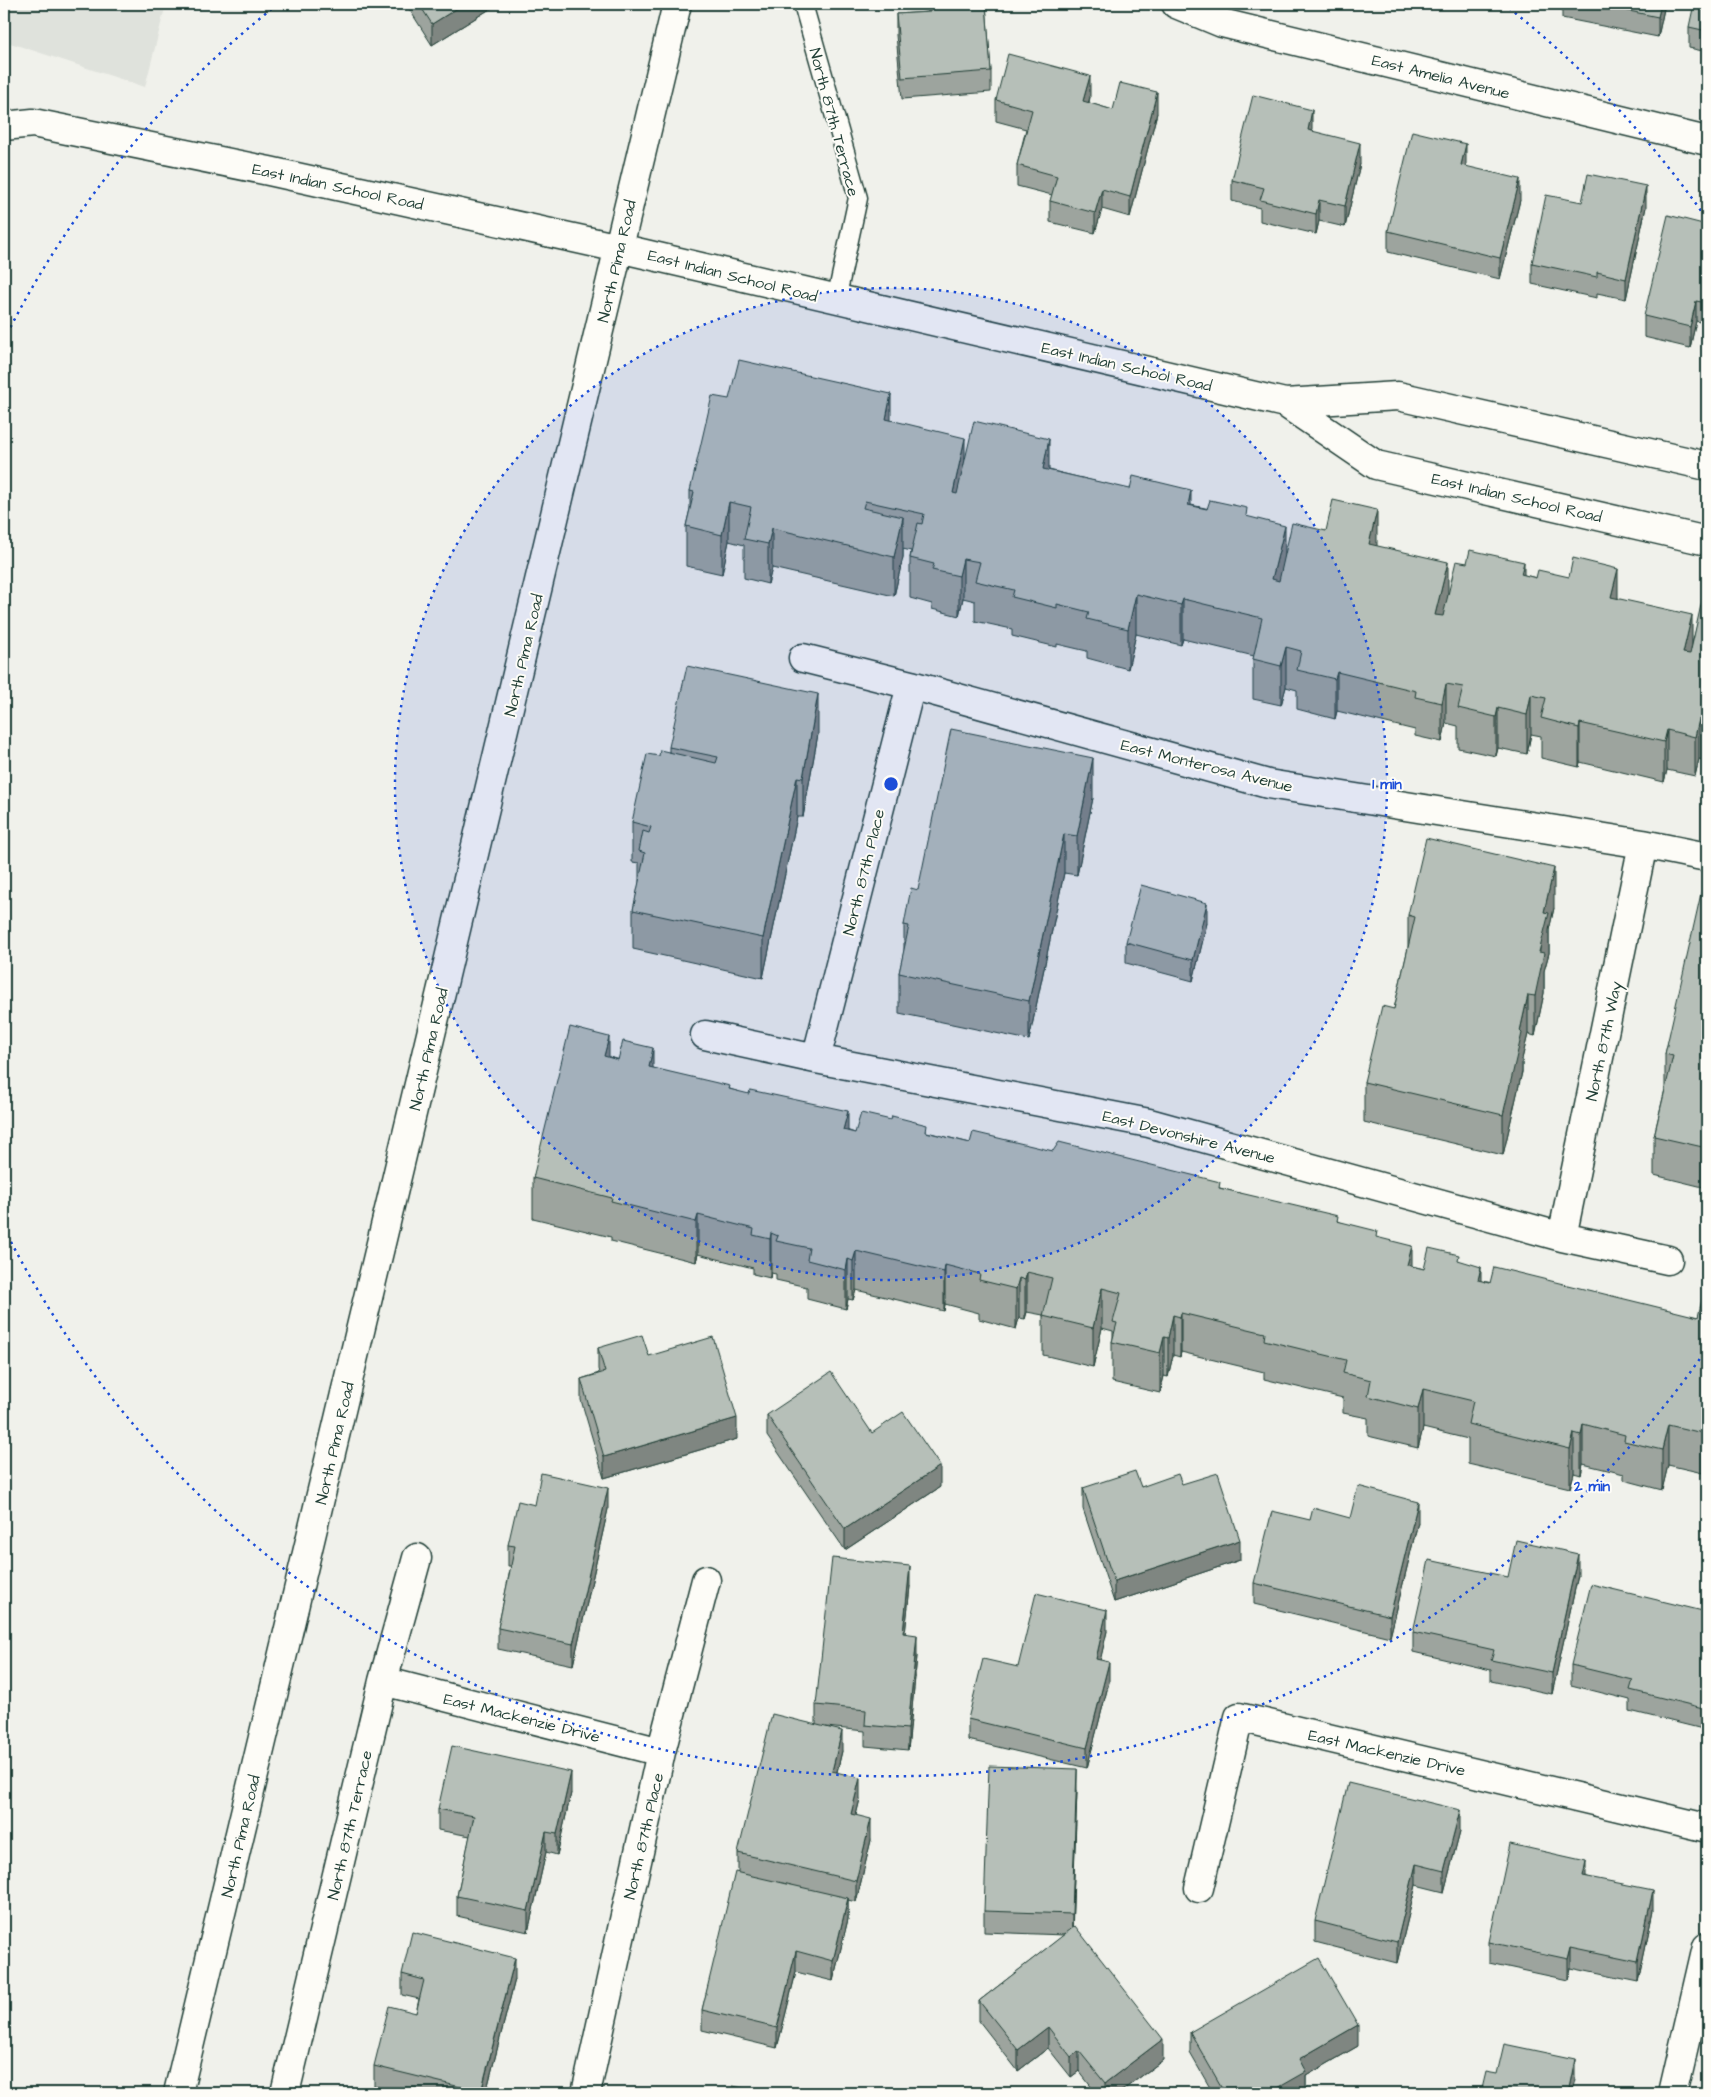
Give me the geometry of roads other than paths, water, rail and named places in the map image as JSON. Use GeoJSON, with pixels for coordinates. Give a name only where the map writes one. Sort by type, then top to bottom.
{"type":"FeatureCollection","features":[{"type":"Feature","properties":{"kind":"street","name":"North Pima Road"},"geometry":{"type":"LineString","coordinates":[[178,2093],[677,4]]}},
{"type":"Feature","properties":{"kind":"street","name":"East Amelia Avenue"},"geometry":{"type":"LineString","coordinates":[[1176,4],[1222,23],[1707,141]]}},
{"type":"Feature","properties":{"kind":"street","name":"East Indian School Road"},"geometry":{"type":"LineString","coordinates":[[4,106],[32,123]]}},
{"type":"Feature","properties":{"kind":"street","name":"East Indian School Road"},"geometry":{"type":"LineString","coordinates":[[4,126],[32,123],[268,171],[619,248],[1285,403],[1398,396],[1707,466]]}},
{"type":"Feature","properties":{"kind":"street","name":"East Indian School Road"},"geometry":{"type":"LineString","coordinates":[[1285,403],[1376,465],[1707,541]]}},
{"type":"Feature","properties":{"kind":"street","name":"East Monterosa Avenue"},"geometry":{"type":"LineString","coordinates":[[803,658],[911,685],[1268,784],[1643,844],[1707,857]]}},
{"type":"Feature","properties":{"kind":"street","name":"North 87th Place"},"geometry":{"type":"LineString","coordinates":[[816,1060],[911,685]]}},
{"type":"Feature","properties":{"kind":"street","name":"North 87th Way"},"geometry":{"type":"LineString","coordinates":[[1562,1237],[1643,844]]}},
{"type":"Feature","properties":{"kind":"street","name":"East Devonshire Avenue"},"geometry":{"type":"LineString","coordinates":[[705,1035],[816,1060],[1149,1123],[1562,1237],[1668,1260]]}},
{"type":"Feature","properties":{"kind":"street","name":"North 87th Terrace"},"geometry":{"type":"LineString","coordinates":[[284,2093],[384,1681],[417,1558]]}},
{"type":"Feature","properties":{"kind":"street","name":"North 87th Place"},"geometry":{"type":"LineString","coordinates":[[586,2093],[662,1752],[706,1580]]}},
{"type":"Feature","properties":{"kind":"street","name":"East Mackenzie Drive"},"geometry":{"type":"LineString","coordinates":[[384,1681],[662,1752]]}},
{"type":"Feature","properties":{"kind":"street","name":"East Mackenzie Drive"},"geometry":{"type":"LineString","coordinates":[[1199,1888],[1239,1717],[1707,1828]]}},
{"type":"Feature","properties":{"kind":"street"},"geometry":{"type":"LineString","coordinates":[[1673,2093],[1707,1946]]}},
{"type":"Feature","properties":{"kind":"lane","name":"North 87th Terrace"},"geometry":{"type":"LineString","coordinates":[[803,4],[858,198],[836,300]]}}]}
